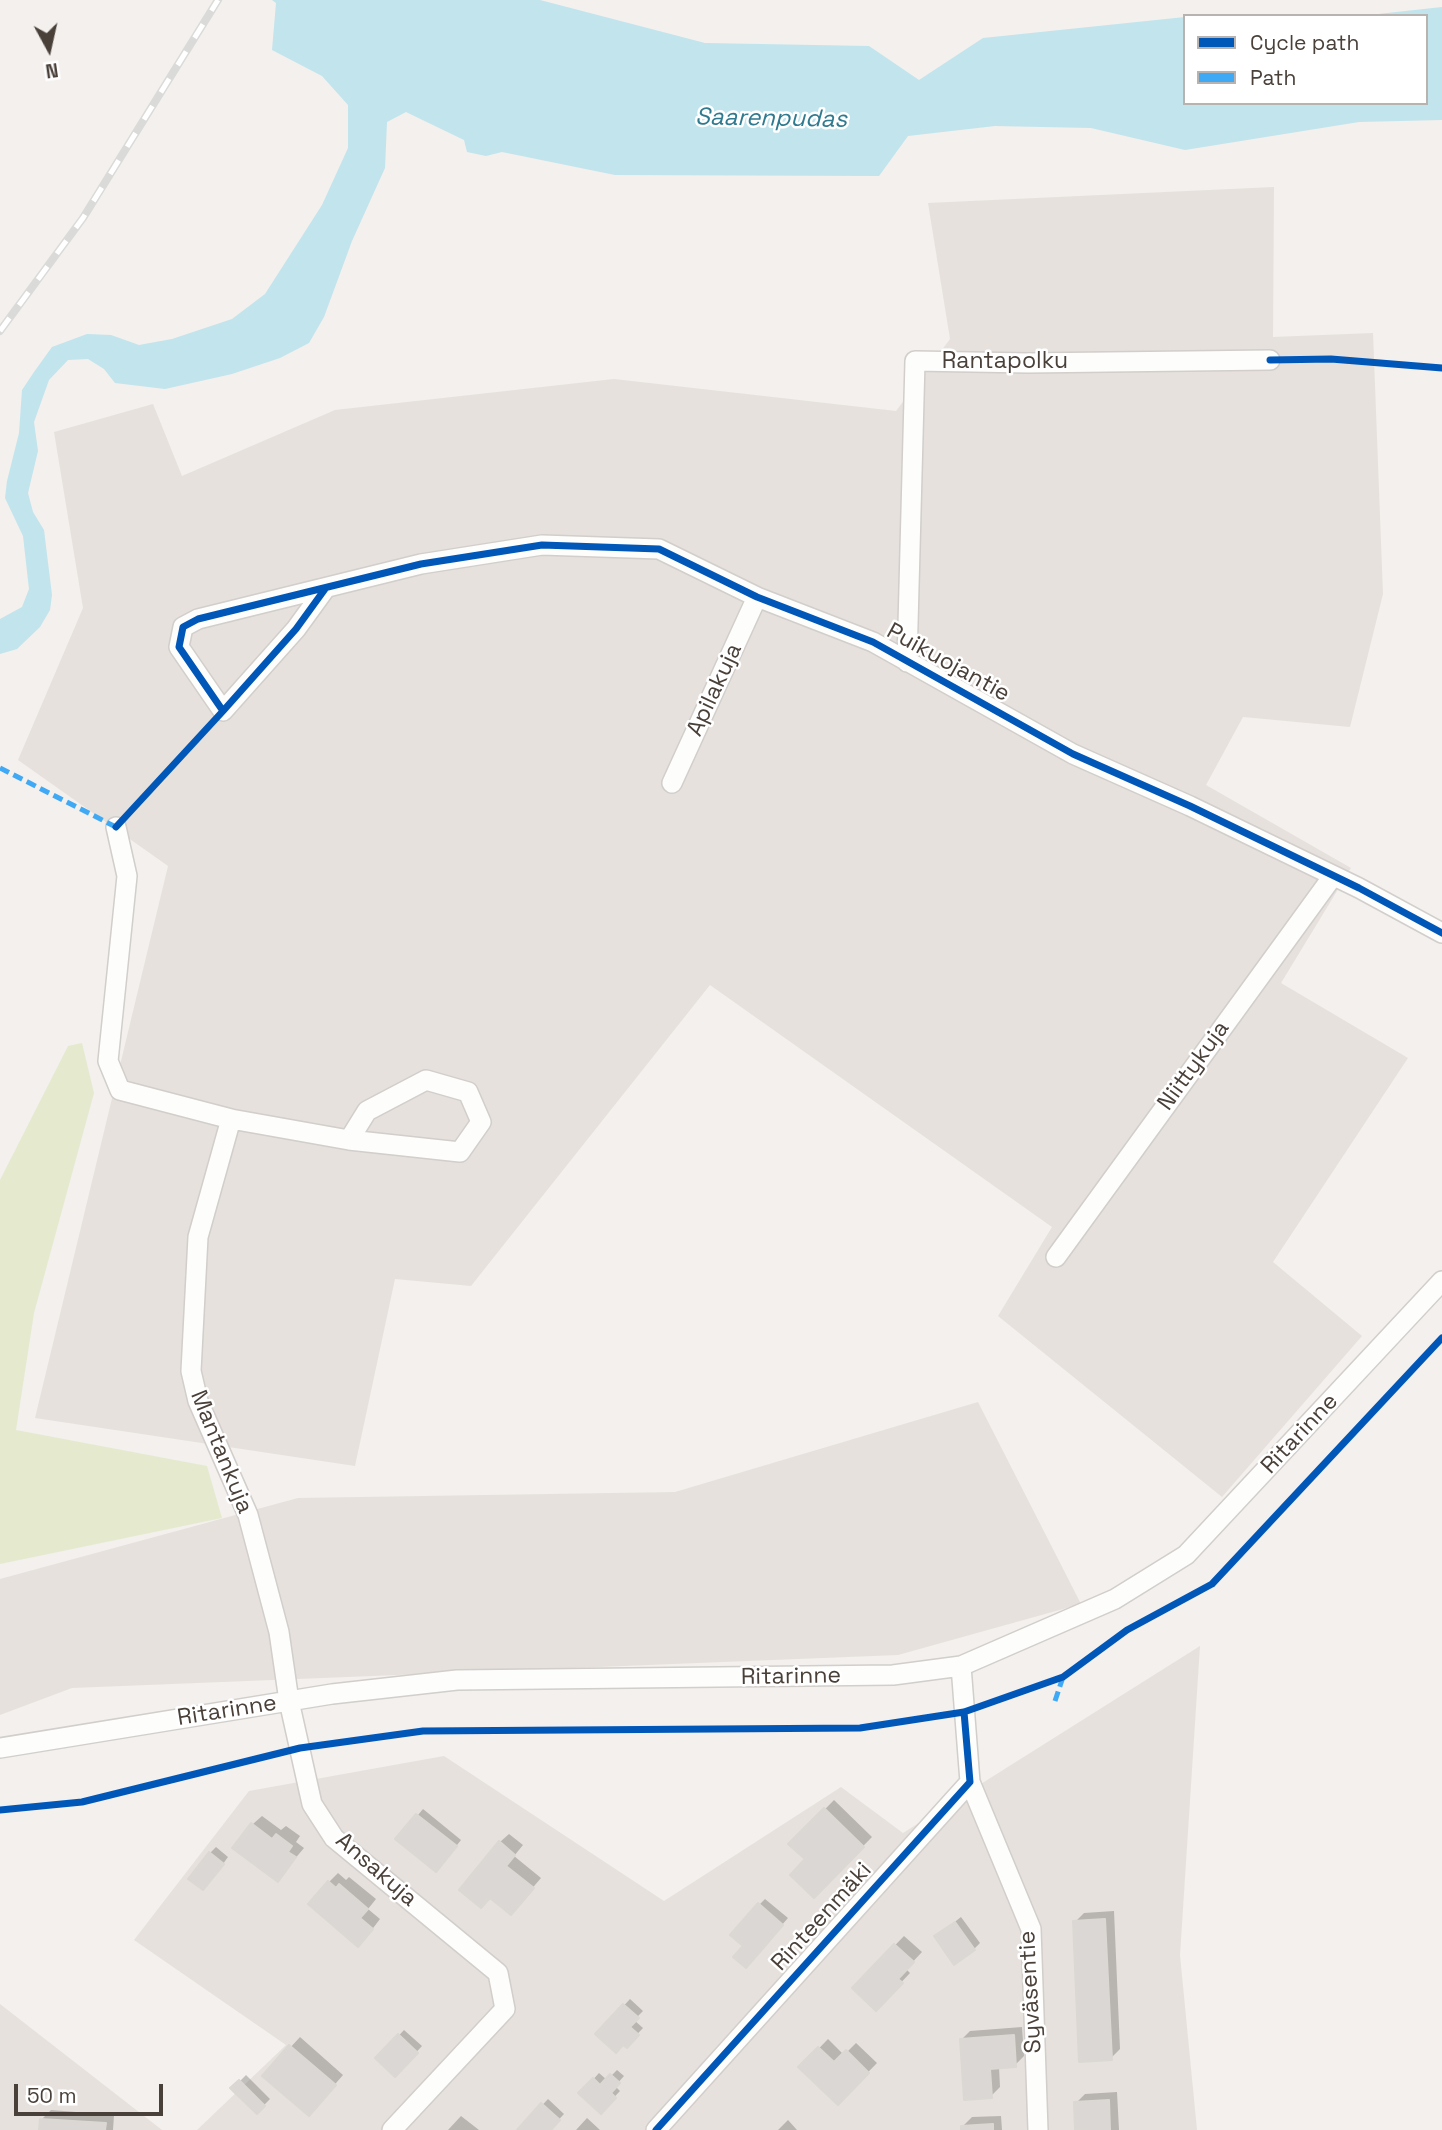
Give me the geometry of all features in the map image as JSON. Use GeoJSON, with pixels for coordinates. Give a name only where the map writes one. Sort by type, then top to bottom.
{"type":"FeatureCollection","features":[{"type":"Feature","properties":{"kind":"street","name":"Rantapolku"},"geometry":{"type":"LineString","coordinates":[[907,662],[915,361],[1028,363],[1270,360]]}},
{"type":"Feature","properties":{"kind":"street","name":"Puikuojantie"},"geometry":{"type":"LineString","coordinates":[[325,589],[296,629],[223,711],[179,647],[183,626],[198,619],[421,564],[542,545],[659,548],[757,597],[873,642],[1073,754],[1190,806],[1442,933]]}},
{"type":"Feature","properties":{"kind":"street","name":"Apilakuja"},"geometry":{"type":"LineString","coordinates":[[672,783],[757,597]]}},
{"type":"Feature","properties":{"kind":"street"},"geometry":{"type":"LineString","coordinates":[[116,827],[127,876],[108,1061],[120,1090],[231,1119],[349,1140],[460,1152],[481,1122],[468,1092],[426,1080],[367,1111],[349,1140]]}},
{"type":"Feature","properties":{"kind":"street","name":"Niittykuja"},"geometry":{"type":"LineString","coordinates":[[1056,1257],[1333,876]]}},
{"type":"Feature","properties":{"kind":"street","name":"Mantankuja"},"geometry":{"type":"LineString","coordinates":[[231,1119],[198,1237],[191,1371],[198,1401],[248,1515],[279,1632],[289,1701]]}},
{"type":"Feature","properties":{"kind":"street","name":"Ritarinne"},"geometry":{"type":"LineString","coordinates":[[0,1748],[289,1701],[457,1680],[893,1675],[961,1666],[1115,1599],[1186,1555],[1442,1282]]}},
{"type":"Feature","properties":{"kind":"street"},"geometry":{"type":"LineString","coordinates":[[961,1666],[970,1782]]}},
{"type":"Feature","properties":{"kind":"street","name":"Ansakuja"},"geometry":{"type":"LineString","coordinates":[[289,1701],[312,1804],[334,1838],[498,1973],[505,2010],[392,2130]]}},
{"type":"Feature","properties":{"kind":"street","name":"Rinteenmäki"},"geometry":{"type":"LineString","coordinates":[[656,2130],[970,1782]]}},
{"type":"Feature","properties":{"kind":"street","name":"Syväsentie"},"geometry":{"type":"LineString","coordinates":[[970,1782],[1031,1929],[1038,2130]]}},
{"type":"Feature","properties":{"kind":"shaded area"},"geometry":{"type":"Polygon","coordinates":[[[1274,187],[1273,337],[1373,333],[1383,594],[1350,727],[1243,717],[1206,785],[1351,868],[1281,983],[1408,1058],[1273,1262],[1362,1336],[1222,1497],[998,1316],[1052,1227],[710,985],[471,1286],[395,1279],[355,1466],[35,1418],[168,866],[18,760],[83,608],[54,432],[153,404],[182,476],[335,410],[614,379],[896,411],[950,339],[928,203],[1274,187]]]}},
{"type":"Feature","properties":{"kind":"shaded area"},"geometry":{"type":"Polygon","coordinates":[[[978,1402],[1081,1604],[898,1655],[72,1688],[0,1715],[0,1579],[298,1498],[675,1492],[978,1402]]]}},
{"type":"Feature","properties":{"kind":"shaded area"},"geometry":{"type":"Polygon","coordinates":[[[1200,1646],[1180,1955],[1197,2130],[197,2130],[286,2045],[134,1940],[249,1791],[444,1756],[664,1901],[841,1787],[903,1833],[1200,1646]]]}},
{"type":"Feature","properties":{"kind":"shaded area"},"geometry":{"type":"Polygon","coordinates":[[[0,2004],[162,2130],[0,2130],[0,2004]]]}},
{"type":"Feature","properties":{"kind":"green space"},"geometry":{"type":"Polygon","coordinates":[[[82,1043],[94,1093],[34,1313],[16,1430],[207,1466],[222,1518],[0,1564],[0,1180],[68,1046],[82,1043]]]}},
{"type":"Feature","properties":{"kind":"water","name":"Saarenpudas"},"geometry":{"type":"Polygon","coordinates":[[[272,0],[540,0],[705,43],[869,46],[919,80],[983,38],[1183,17],[1183,105],[1428,105],[1428,14],[1378,14],[1442,7],[1442,120],[1359,122],[1185,150],[1091,128],[995,126],[908,136],[879,176],[615,175],[502,152],[486,156],[467,152],[464,140],[406,112],[387,122],[385,168],[352,241],[324,317],[309,343],[280,358],[232,374],[165,389],[115,383],[104,369],[88,359],[68,360],[49,380],[34,422],[38,451],[28,493],[33,512],[44,530],[52,595],[50,610],[40,627],[17,649],[0,654],[0,619],[22,607],[29,589],[23,536],[5,498],[19,433],[22,390],[34,372],[52,347],[87,334],[111,335],[139,345],[172,339],[232,319],[265,294],[322,205],[348,148],[348,105],[322,76],[272,50],[276,3],[272,0]]]}},
{"type":"Feature","properties":{"kind":"building"},"geometry":{"type":"Polygon","coordinates":[[[824,1808],[864,1847],[814,1898],[790,1875],[805,1859],[788,1844],[824,1808]]]}},
{"type":"Feature","properties":{"kind":"building"},"geometry":{"type":"Polygon","coordinates":[[[416,1814],[457,1846],[436,1872],[395,1839],[416,1814]]]}},
{"type":"Feature","properties":{"kind":"building"},"geometry":{"type":"Polygon","coordinates":[[[251,1823],[272,1839],[276,1834],[292,1846],[288,1852],[296,1857],[278,1882],[232,1848],[251,1823]]]}},
{"type":"Feature","properties":{"kind":"building"},"geometry":{"type":"Polygon","coordinates":[[[499,1841],[515,1855],[506,1866],[534,1888],[511,1915],[490,1898],[481,1908],[459,1890],[499,1841]]]}},
{"type":"Feature","properties":{"kind":"building"},"geometry":{"type":"Polygon","coordinates":[[[209,1852],[224,1864],[203,1890],[188,1879],[209,1852]]]}},
{"type":"Feature","properties":{"kind":"building"},"geometry":{"type":"Polygon","coordinates":[[[328,1881],[336,1888],[339,1884],[368,1909],[360,1918],[373,1929],[358,1947],[308,1904],[328,1881]]]}},
{"type":"Feature","properties":{"kind":"building"},"geometry":{"type":"Polygon","coordinates":[[[758,1903],[783,1925],[746,1968],[733,1957],[743,1946],[730,1935],[758,1903]]]}},
{"type":"Feature","properties":{"kind":"building"},"geometry":{"type":"Polygon","coordinates":[[[1105,1919],[1112,2060],[1079,2062],[1073,1921],[1105,1919]]]}},
{"type":"Feature","properties":{"kind":"building"},"geometry":{"type":"Polygon","coordinates":[[[955,1922],[975,1950],[954,1965],[934,1936],[955,1922]]]}},
{"type":"Feature","properties":{"kind":"building"},"geometry":{"type":"Polygon","coordinates":[[[894,1944],[914,1962],[898,1979],[903,1983],[876,2011],[852,1988],[894,1944]]]}},
{"type":"Feature","properties":{"kind":"building"},"geometry":{"type":"Polygon","coordinates":[[[623,2004],[639,2018],[630,2027],[639,2035],[627,2048],[623,2045],[616,2053],[595,2034],[623,2004]]]}},
{"type":"Feature","properties":{"kind":"building"},"geometry":{"type":"Polygon","coordinates":[[[398,2034],[418,2053],[395,2077],[375,2058],[398,2034]]]}},
{"type":"Feature","properties":{"kind":"building"},"geometry":{"type":"Polygon","coordinates":[[[1014,2035],[1016,2067],[990,2069],[992,2098],[964,2100],[960,2039],[1014,2035]]]}},
{"type":"Feature","properties":{"kind":"building"},"geometry":{"type":"Polygon","coordinates":[[[289,2045],[336,2085],[309,2116],[262,2076],[289,2045]]]}},
{"type":"Feature","properties":{"kind":"building"},"geometry":{"type":"Polygon","coordinates":[[[818,2047],[834,2062],[846,2050],[869,2073],[838,2105],[798,2067],[818,2047]]]}},
{"type":"Feature","properties":{"kind":"building"},"geometry":{"type":"Polygon","coordinates":[[[610,2074],[620,2083],[611,2093],[616,2098],[601,2114],[578,2093],[593,2078],[600,2085],[610,2074]]]}},
{"type":"Feature","properties":{"kind":"building"},"geometry":{"type":"Polygon","coordinates":[[[239,2080],[265,2106],[257,2114],[230,2088],[239,2080]]]}},
{"type":"Feature","properties":{"kind":"building"},"geometry":{"type":"Polygon","coordinates":[[[1109,2100],[1110,2130],[1075,2130],[1074,2102],[1109,2100]]]}},
{"type":"Feature","properties":{"kind":"building"},"geometry":{"type":"Polygon","coordinates":[[[541,2103],[560,2120],[551,2130],[517,2130],[541,2103]]]}},
{"type":"Feature","properties":{"kind":"building"},"geometry":{"type":"Polygon","coordinates":[[[40,2119],[106,2123],[105,2130],[39,2130],[40,2119]]]}},
{"type":"Feature","properties":{"kind":"building"},"geometry":{"type":"Polygon","coordinates":[[[993,2124],[993,2130],[961,2130],[961,2126],[993,2124]]]}},
{"type":"Feature","properties":{"kind":"railway"},"geometry":{"type":"LineString","coordinates":[[0,331],[83,218],[218,0]]}},
{"type":"Feature","properties":{"kind":"marked path"},"geometry":{"type":"LineString","coordinates":[[0,768],[116,827]]}},
{"type":"Feature","properties":{"kind":"marked path"},"geometry":{"type":"LineString","coordinates":[[1055,1701],[1063,1677]]}},
{"type":"Feature","properties":{"kind":"cycle path"},"geometry":{"type":"LineString","coordinates":[[1270,360],[1331,359],[1442,368]]}},
{"type":"Feature","properties":{"kind":"cycle path"},"geometry":{"type":"LineString","coordinates":[[325,589],[296,629],[223,711],[179,647],[183,627],[198,619],[421,564],[542,545],[659,549],[757,597],[873,642],[1073,754],[1190,806],[1359,888],[1442,933]]}},
{"type":"Feature","properties":{"kind":"cycle path"},"geometry":{"type":"LineString","coordinates":[[116,827],[223,711]]}},
{"type":"Feature","properties":{"kind":"cycle path"},"geometry":{"type":"LineString","coordinates":[[0,1810],[82,1802],[300,1748],[423,1731],[860,1728],[964,1712],[1063,1677],[1127,1630],[1212,1584],[1442,1338]]}},
{"type":"Feature","properties":{"kind":"cycle path"},"geometry":{"type":"LineString","coordinates":[[656,2130],[970,1782],[964,1712]]}}]}
